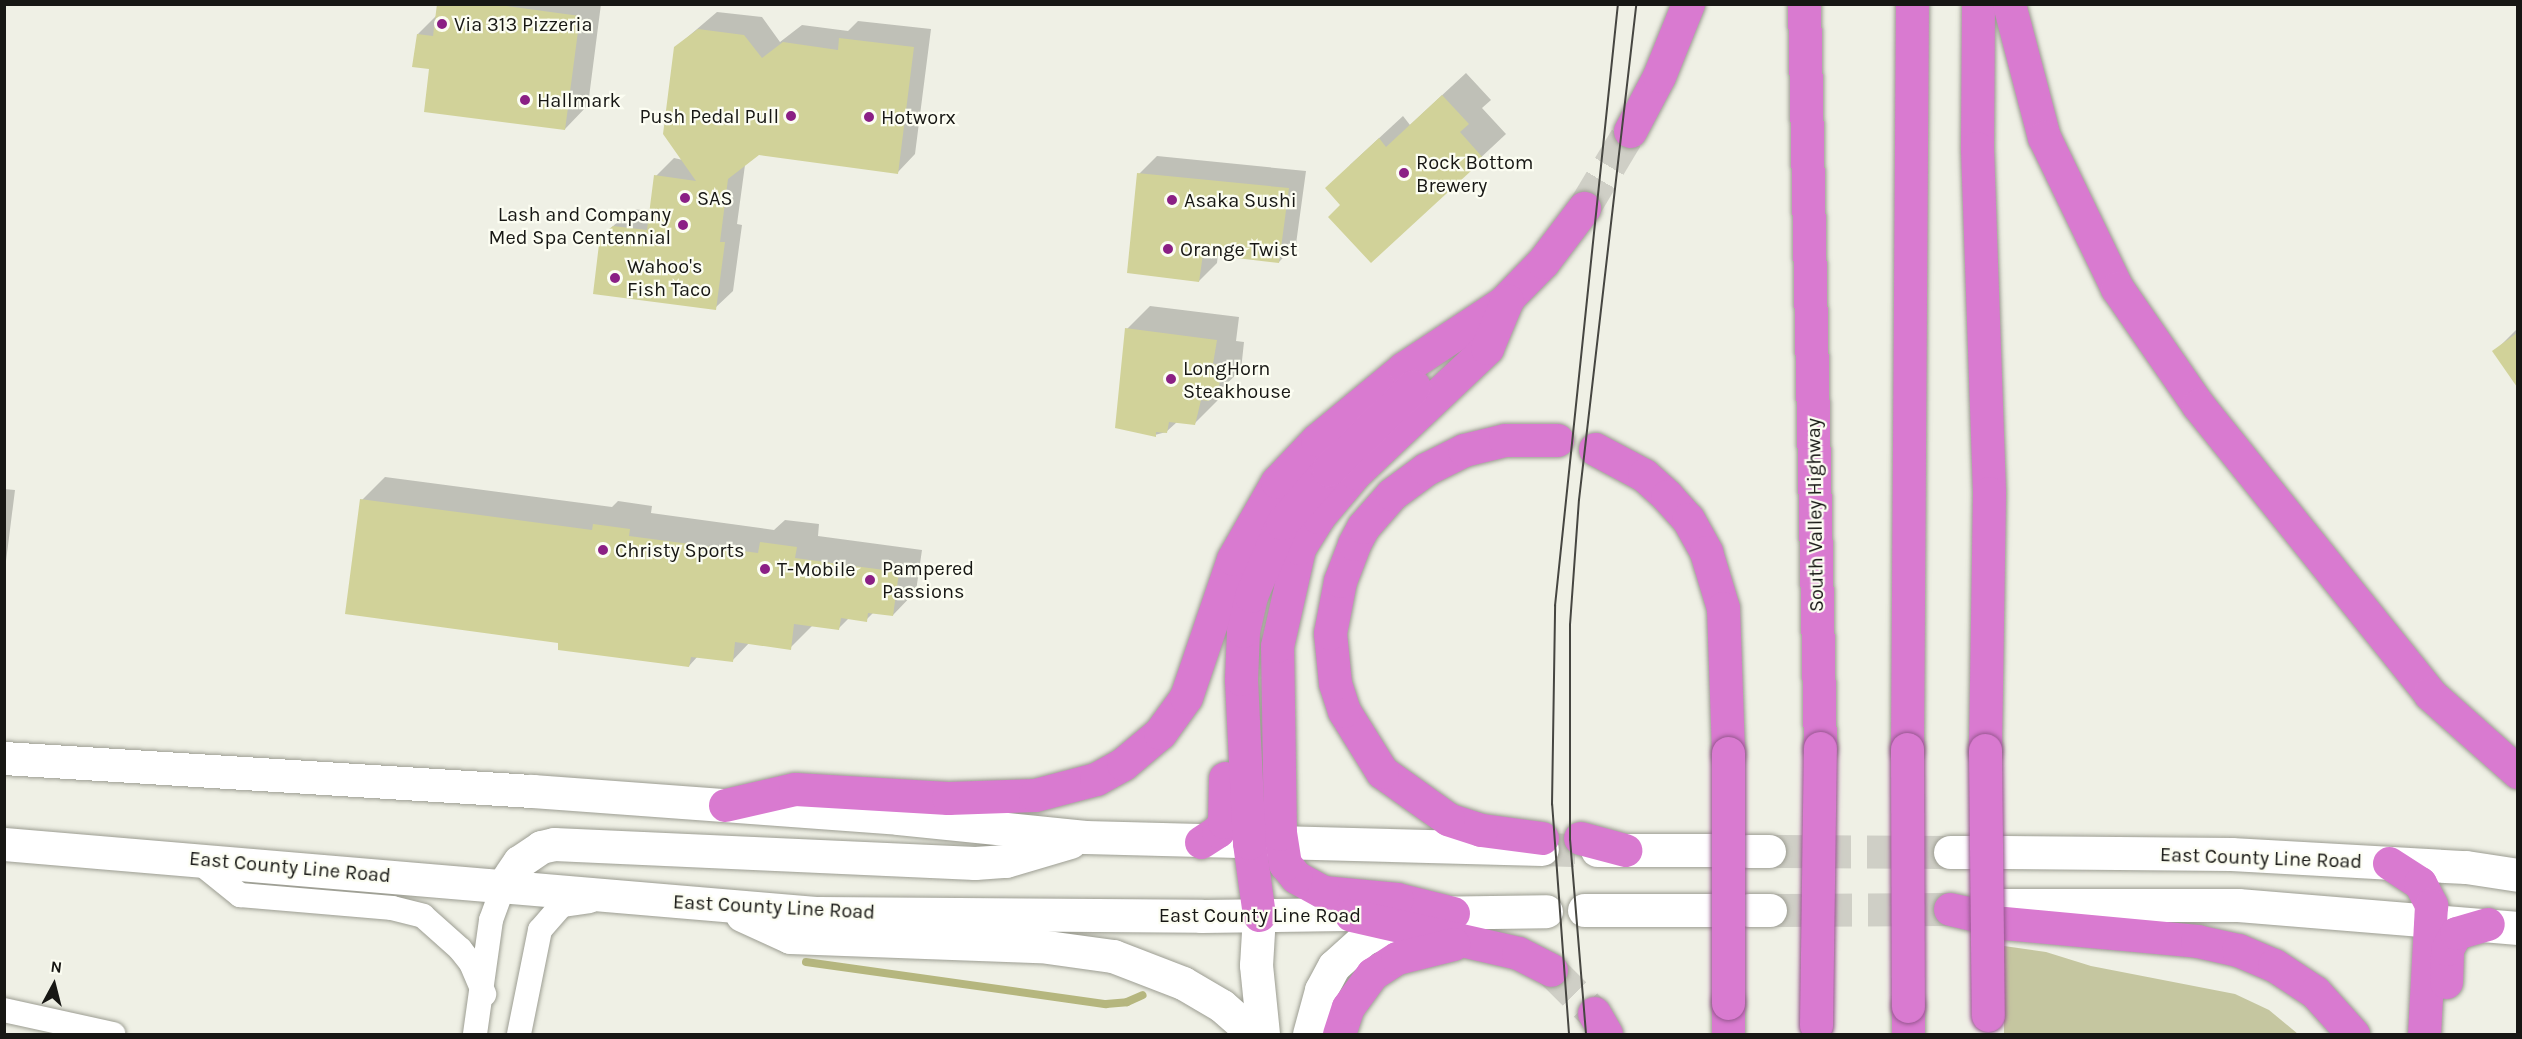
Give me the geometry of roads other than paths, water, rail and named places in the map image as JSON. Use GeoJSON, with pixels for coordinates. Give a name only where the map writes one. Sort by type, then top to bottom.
{"type":"FeatureCollection","features":[{"type":"Feature","properties":{"kind":"highway"},"geometry":{"type":"LineString","coordinates":[[1630,131],[1659,76],[1688,4]]}},
{"type":"Feature","properties":{"kind":"highway","name":"South Valley Highway"},"geometry":{"type":"LineString","coordinates":[[1804,4],[1820,748],[1816,1030]]}},
{"type":"Feature","properties":{"kind":"highway"},"geometry":{"type":"LineString","coordinates":[[1908,1020],[1907,748],[1912,4]]}},
{"type":"Feature","properties":{"kind":"highway"},"geometry":{"type":"LineString","coordinates":[[1978,4],[1977,148],[1989,493],[1986,750],[1988,1025]]}},
{"type":"Feature","properties":{"kind":"highway"},"geometry":{"type":"LineString","coordinates":[[2009,4],[2044,137],[2117,288],[2199,405],[2430,694],[2517,772]]}},
{"type":"Feature","properties":{"kind":"highway"},"geometry":{"type":"LineString","coordinates":[[1259,915],[1248,843],[1241,679],[1243,631],[1258,576],[1287,516],[1397,402],[1507,300],[1543,262],[1584,208]]}},
{"type":"Feature","properties":{"kind":"highway"},"geometry":{"type":"LineString","coordinates":[[725,805],[795,789],[948,798],[1035,795],[1096,779],[1123,764],[1160,733],[1186,697],[1233,560],[1277,482],[1317,440],[1404,368],[1507,300]]}},
{"type":"Feature","properties":{"kind":"highway"},"geometry":{"type":"LineString","coordinates":[[1453,913],[1397,899],[1342,896],[1319,891],[1291,871],[1281,845],[1277,646],[1299,548],[1344,484],[1487,348],[1507,300]]}},
{"type":"Feature","properties":{"kind":"highway"},"geometry":{"type":"LineString","coordinates":[[1201,842],[1218,831],[1225,816],[1221,679],[1231,603],[1258,543],[1293,490],[1346,436],[1397,402]]}},
{"type":"Feature","properties":{"kind":"highway"},"geometry":{"type":"LineString","coordinates":[[1542,844],[1481,830],[1448,819],[1382,772],[1344,711],[1335,683],[1330,633],[1340,581],[1354,544],[1363,527],[1392,494],[1425,469],[1464,450],[1505,440],[1557,440]]}},
{"type":"Feature","properties":{"kind":"highway"},"geometry":{"type":"LineString","coordinates":[[1595,449],[1644,475],[1688,519],[1706,552],[1723,608],[1728,753],[1728,1019]]}},
{"type":"Feature","properties":{"kind":"highway"},"geometry":{"type":"LineString","coordinates":[[1580,844],[1624,850]]}},
{"type":"Feature","properties":{"kind":"highway"},"geometry":{"type":"LineString","coordinates":[[2389,863],[2420,883],[2431,904],[2424,1035]]}},
{"type":"Feature","properties":{"kind":"highway"},"geometry":{"type":"LineString","coordinates":[[2004,914],[2197,941],[2238,950],[2274,965],[2315,992],[2353,1035]]}},
{"type":"Feature","properties":{"kind":"highway"},"geometry":{"type":"LineString","coordinates":[[1352,915],[1394,927],[1518,953],[1551,970]]}},
{"type":"Feature","properties":{"kind":"highway"},"geometry":{"type":"LineString","coordinates":[[2443,1035],[2451,940],[2460,930],[2503,926]]}},
{"type":"Feature","properties":{"kind":"highway"},"geometry":{"type":"LineString","coordinates":[[1339,1035],[1348,1006],[1372,974],[1397,958],[1435,946],[1470,944]]}},
{"type":"Feature","properties":{"kind":"main road"},"geometry":{"type":"LineString","coordinates":[[4,758],[725,805],[1085,837],[1281,845],[1542,844]]}},
{"type":"Feature","properties":{"kind":"main road"},"geometry":{"type":"LineString","coordinates":[[504,884],[530,853],[554,844],[975,862],[1006,861],[1085,837]]}},
{"type":"Feature","properties":{"kind":"main road","name":"East County Line Road"},"geometry":{"type":"LineString","coordinates":[[4,844],[504,884],[639,899],[818,913],[1352,915],[1546,911]]}},
{"type":"Feature","properties":{"kind":"main road"},"geometry":{"type":"LineString","coordinates":[[1624,850],[1714,850]]}},
{"type":"Feature","properties":{"kind":"main road","name":"East County Line Road"},"geometry":{"type":"LineString","coordinates":[[2004,852],[2230,854],[2466,867],[2517,875]]}},
{"type":"Feature","properties":{"kind":"main road"},"geometry":{"type":"LineString","coordinates":[[2004,914],[2238,905],[2503,926]]}},
{"type":"Feature","properties":{"kind":"main road"},"geometry":{"type":"LineString","coordinates":[[721,906],[790,937],[1040,946],[1113,956],[1183,983],[1238,1018],[1254,1035]]}},
{"type":"Feature","properties":{"kind":"main road"},"geometry":{"type":"LineString","coordinates":[[1584,910],[1715,910]]}},
{"type":"Feature","properties":{"kind":"main road"},"geometry":{"type":"LineString","coordinates":[[1309,1035],[1321,990],[1334,966],[1364,939],[1394,927],[1453,913]]}},
{"type":"Feature","properties":{"kind":"main road"},"geometry":{"type":"LineString","coordinates":[[1259,915],[1256,965],[1263,1035]]}},
{"type":"Feature","properties":{"kind":"street"},"geometry":{"type":"LineString","coordinates":[[195,859],[240,895],[392,908],[423,916],[460,948],[471,963],[484,994]]}},
{"type":"Feature","properties":{"kind":"street"},"geometry":{"type":"LineString","coordinates":[[475,1035],[484,994],[491,920],[504,884]]}},
{"type":"Feature","properties":{"kind":"street"},"geometry":{"type":"LineString","coordinates":[[519,1035],[535,946],[555,910],[562,905],[584,902],[639,899]]}},
{"type":"Feature","properties":{"kind":"street"},"geometry":{"type":"LineString","coordinates":[[4,1010],[113,1035]]}},
{"type":"Feature","properties":{"kind":"waterway"},"geometry":{"type":"LineString","coordinates":[[806,962],[1106,1004],[1127,1002],[1143,995]]}},
{"type":"Feature","properties":{"kind":"tunnel"},"geometry":{"type":"LineString","coordinates":[[1584,208],[1630,131]]}},
{"type":"Feature","properties":{"kind":"tunnel"},"geometry":{"type":"LineString","coordinates":[[1542,849],[1580,850]]}},
{"type":"Feature","properties":{"kind":"tunnel"},"geometry":{"type":"LineString","coordinates":[[1769,851],[1950,852]]}},
{"type":"Feature","properties":{"kind":"tunnel"},"geometry":{"type":"LineString","coordinates":[[1770,910],[1950,909]]}},
{"type":"Feature","properties":{"kind":"tunnel"},"geometry":{"type":"LineString","coordinates":[[1551,970],[1594,1013]]}},
{"type":"Feature","properties":{"kind":"tram line"},"geometry":{"type":"LineString","coordinates":[[1569,1034],[1552,805],[1555,606],[1618,4]]}},
{"type":"Feature","properties":{"kind":"tram line"},"geometry":{"type":"LineString","coordinates":[[1586,1034],[1570,840],[1570,625],[1579,500],[1636,4]]}},
{"type":"Feature","properties":{"kind":"place","name":"Via 313 Pizzeria"},"geometry":{"type":"Point","coordinates":[442,24]}},
{"type":"Feature","properties":{"kind":"place","name":"Hallmark"},"geometry":{"type":"Point","coordinates":[525,100]}},
{"type":"Feature","properties":{"kind":"place","name":"Push Pedal Pull"},"geometry":{"type":"Point","coordinates":[791,116]}},
{"type":"Feature","properties":{"kind":"place","name":"Hotworx"},"geometry":{"type":"Point","coordinates":[869,117]}},
{"type":"Feature","properties":{"kind":"place","name":"Rock Bottom Brewery"},"geometry":{"type":"Point","coordinates":[1404,173]}},
{"type":"Feature","properties":{"kind":"place","name":"SAS"},"geometry":{"type":"Point","coordinates":[685,198]}},
{"type":"Feature","properties":{"kind":"place","name":"Asaka Sushi"},"geometry":{"type":"Point","coordinates":[1172,200]}},
{"type":"Feature","properties":{"kind":"place","name":"Lash and Company Med Spa Centennial"},"geometry":{"type":"Point","coordinates":[683,225]}},
{"type":"Feature","properties":{"kind":"place","name":"Orange Twist"},"geometry":{"type":"Point","coordinates":[1168,249]}},
{"type":"Feature","properties":{"kind":"place","name":"Wahoo's Fish Taco"},"geometry":{"type":"Point","coordinates":[615,278]}},
{"type":"Feature","properties":{"kind":"place","name":"LongHorn Steakhouse"},"geometry":{"type":"Point","coordinates":[1171,379]}},
{"type":"Feature","properties":{"kind":"place","name":"Christy Sports"},"geometry":{"type":"Point","coordinates":[603,550]}},
{"type":"Feature","properties":{"kind":"place","name":"T-Mobile"},"geometry":{"type":"Point","coordinates":[765,569]}},
{"type":"Feature","properties":{"kind":"place","name":"Pampered Passions"},"geometry":{"type":"Point","coordinates":[870,580]}}]}
